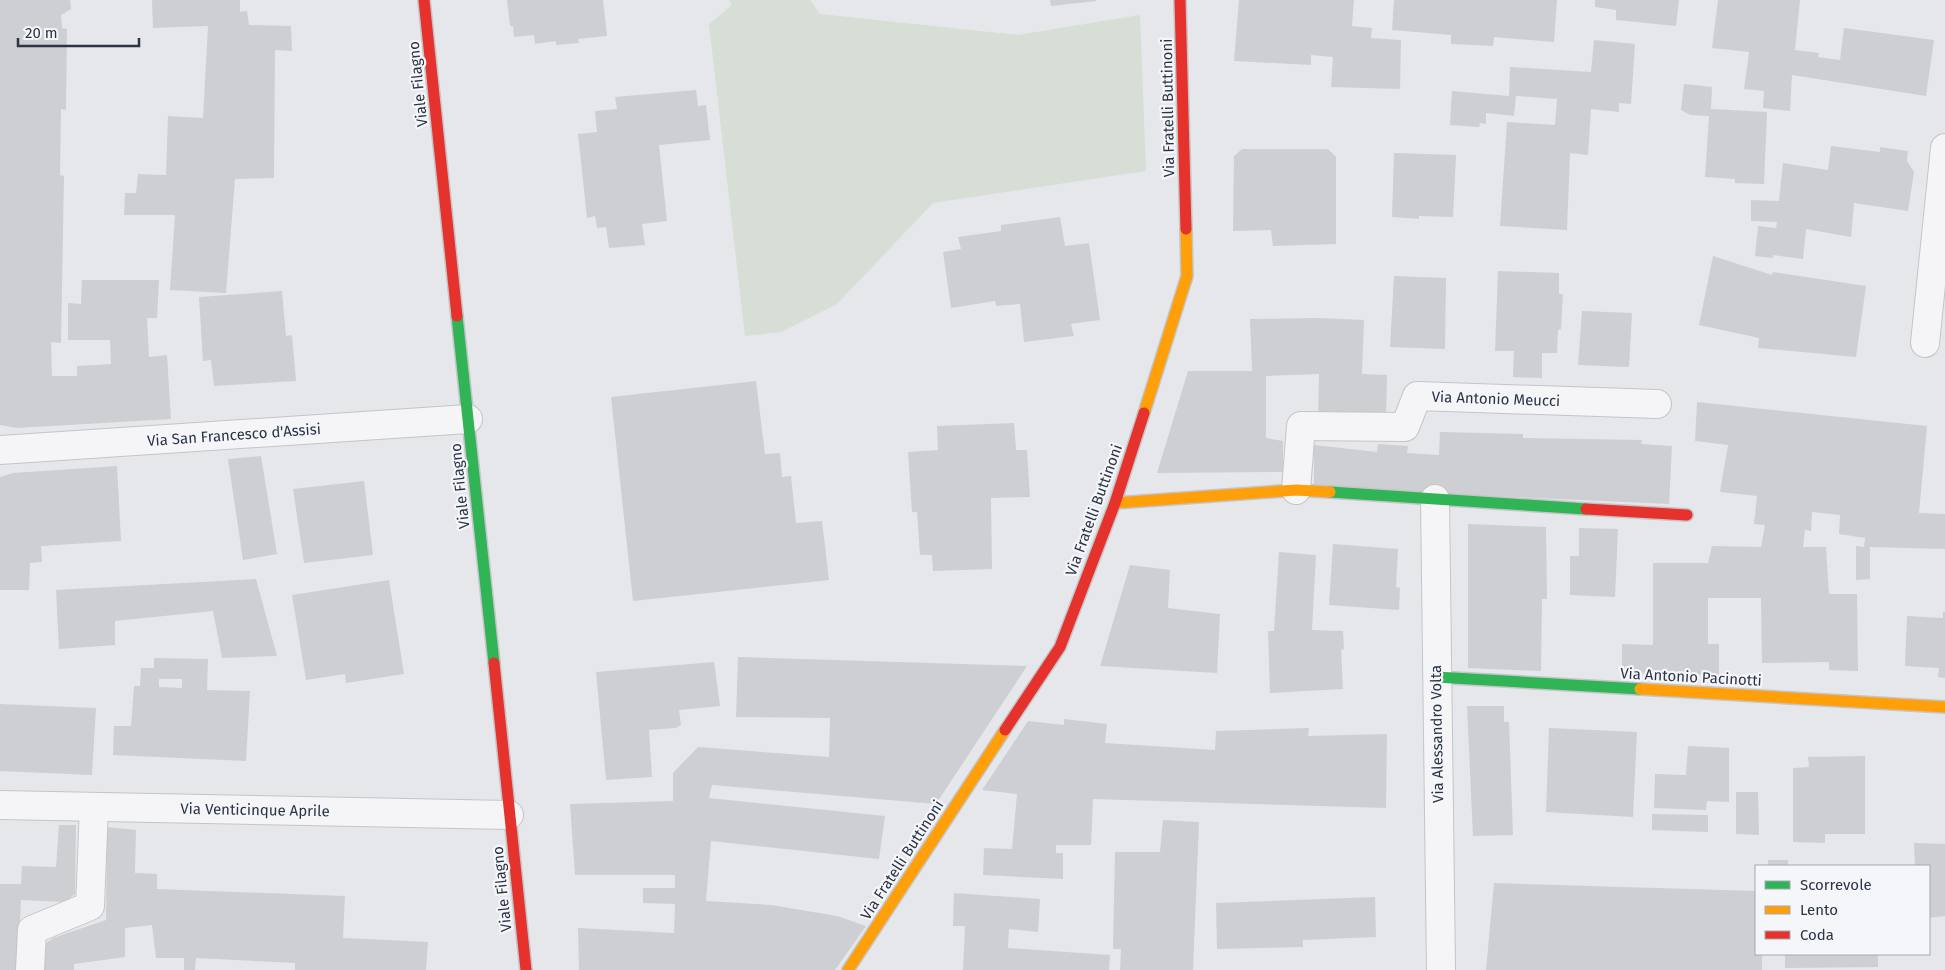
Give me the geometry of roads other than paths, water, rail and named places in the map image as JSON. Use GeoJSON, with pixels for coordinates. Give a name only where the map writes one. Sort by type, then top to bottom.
{"type":"FeatureCollection","features":[{"type":"Feature","properties":{"kind":"street","name":"Viale Filagno"},"geometry":{"type":"LineString","coordinates":[[424,0],[526,970]]}},
{"type":"Feature","properties":{"kind":"street","name":"Via Fratelli Buttinoni"},"geometry":{"type":"LineString","coordinates":[[848,970],[1060,647],[1115,503],[1187,276],[1180,0]]}},
{"type":"Feature","properties":{"kind":"street"},"geometry":{"type":"LineString","coordinates":[[1925,343],[1945,148]]}},
{"type":"Feature","properties":{"kind":"street","name":"Via Antonio Meucci"},"geometry":{"type":"LineString","coordinates":[[1296,490],[1301,426],[1405,427],[1417,396],[1656,404]]}},
{"type":"Feature","properties":{"kind":"street","name":"Via San Francesco d'Assisi"},"geometry":{"type":"LineString","coordinates":[[0,450],[468,419]]}},
{"type":"Feature","properties":{"kind":"street"},"geometry":{"type":"LineString","coordinates":[[1115,503],[1296,490],[1687,515]]}},
{"type":"Feature","properties":{"kind":"street","name":"Via Alessandro Volta"},"geometry":{"type":"LineString","coordinates":[[1435,499],[1441,970]]}},
{"type":"Feature","properties":{"kind":"street","name":"Via Antonio Pacinotti"},"geometry":{"type":"LineString","coordinates":[[1436,677],[1945,707]]}},
{"type":"Feature","properties":{"kind":"street","name":"Via Venticinque Aprile"},"geometry":{"type":"LineString","coordinates":[[0,805],[509,815]]}},
{"type":"Feature","properties":{"kind":"street"},"geometry":{"type":"LineString","coordinates":[[30,970],[32,930],[90,906],[94,807]]}}]}
